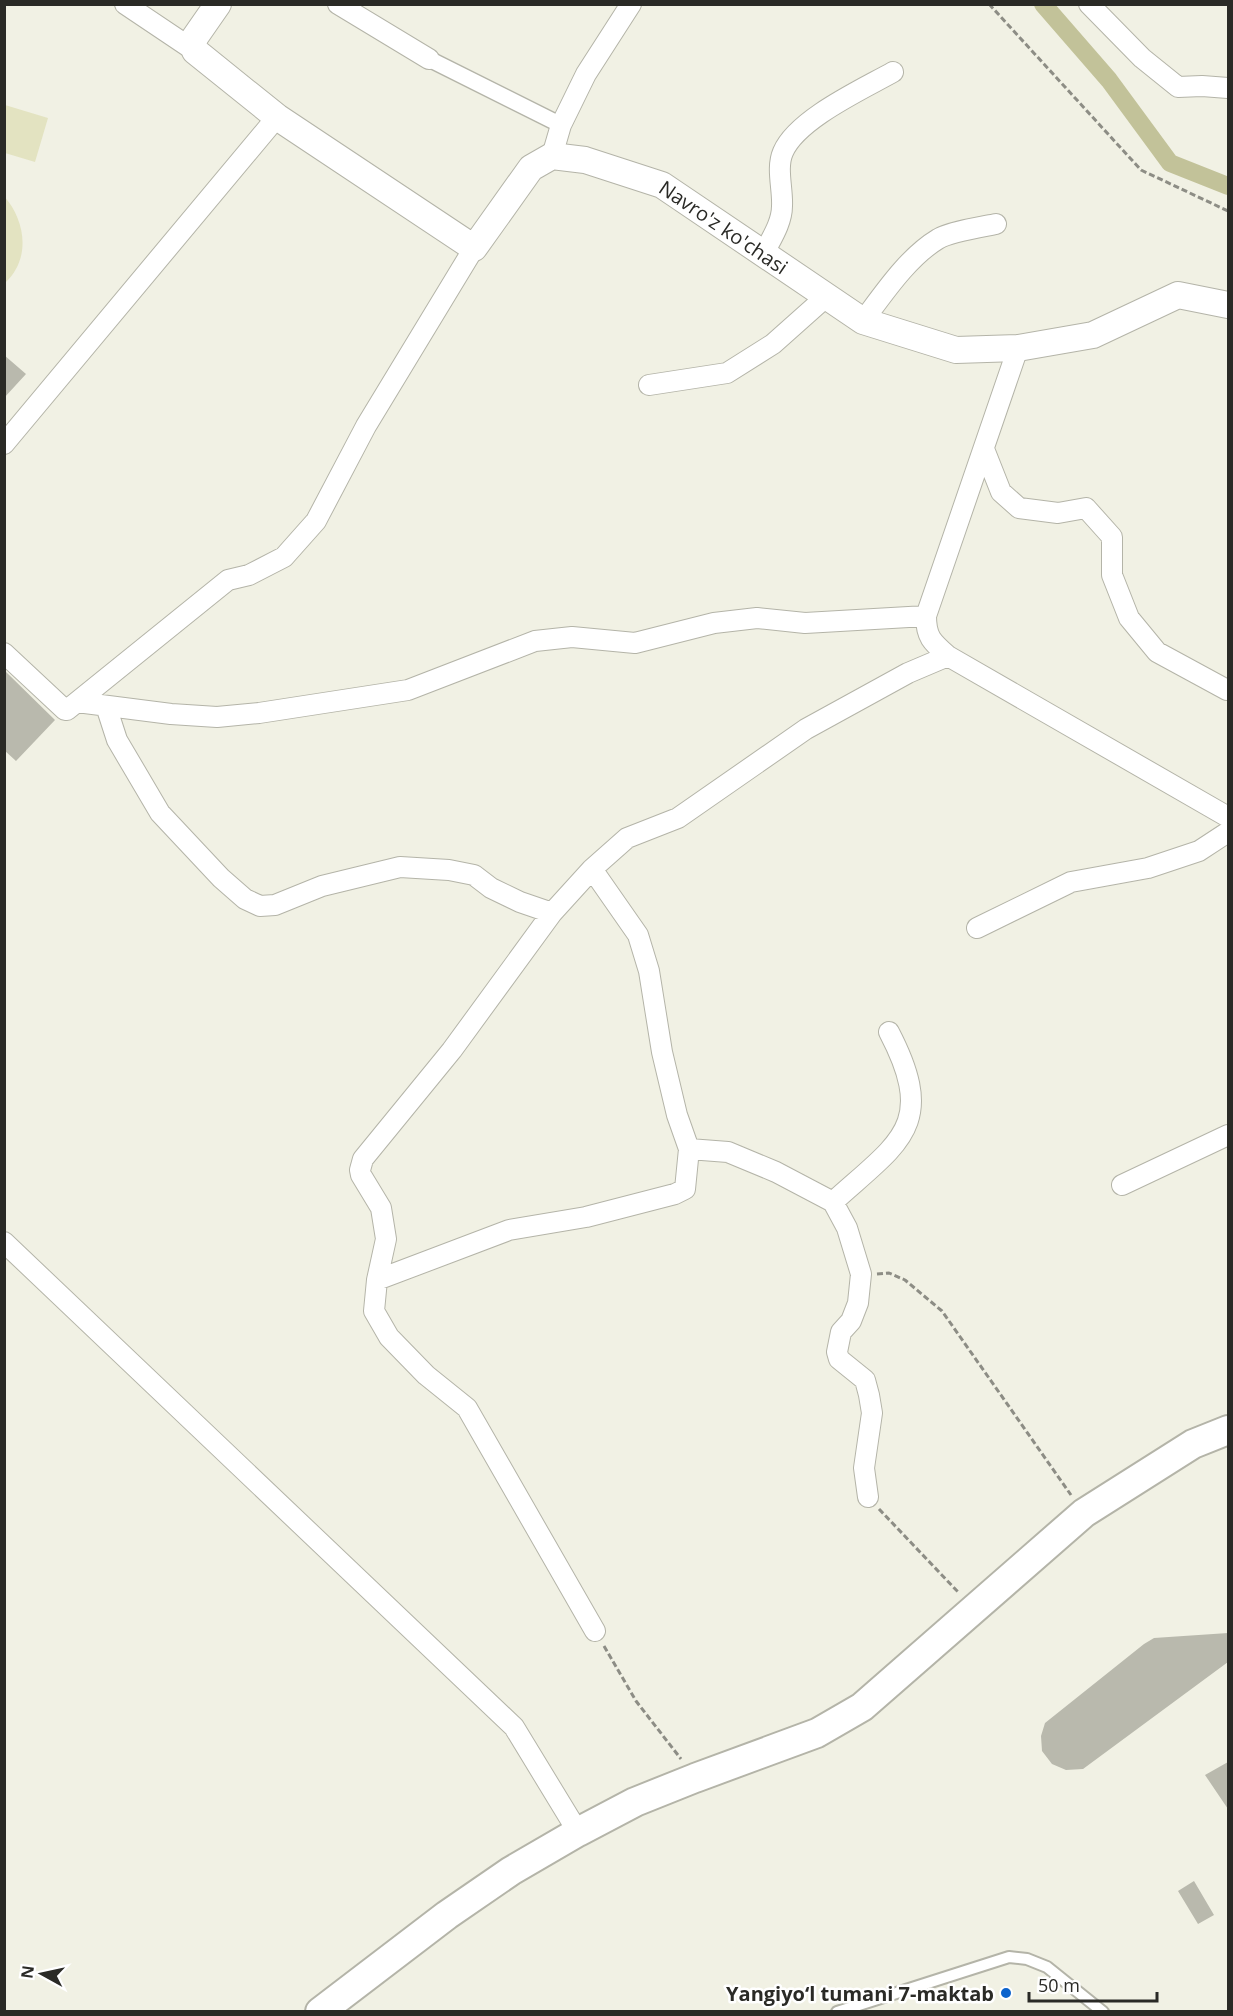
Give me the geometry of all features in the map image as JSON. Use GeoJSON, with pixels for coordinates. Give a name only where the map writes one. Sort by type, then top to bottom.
{"type":"FeatureCollection","features":[{"type":"Feature","properties":{"kind":"main road"},"geometry":{"type":"LineString","coordinates":[[320,2012],[447,1915],[511,1871],[578,1832],[635,1802],[818,1733],[862,1707],[1084,1513],[1193,1444],[1228,1430]]}},
{"type":"Feature","properties":{"kind":"street"},"geometry":{"type":"LineString","coordinates":[[125,4],[195,51],[277,117],[474,248]]}},
{"type":"Feature","properties":{"kind":"street"},"geometry":{"type":"LineString","coordinates":[[195,51],[193,40],[218,4]]}},
{"type":"Feature","properties":{"kind":"street"},"geometry":{"type":"LineString","coordinates":[[338,4],[429,59],[561,125]]}},
{"type":"Feature","properties":{"kind":"street"},"geometry":{"type":"LineString","coordinates":[[4,653],[65,710],[228,580],[249,574],[284,557],[315,521],[366,426],[474,248],[531,168],[552,156],[561,125],[586,74],[631,4]]}},
{"type":"Feature","properties":{"kind":"street"},"geometry":{"type":"LineString","coordinates":[[1089,4],[1142,58],[1178,87],[1228,88]]}},
{"type":"Feature","properties":{"kind":"street"},"geometry":{"type":"LineString","coordinates":[[764,253],[783,208],[780,179],[782,152],[792,137],[817,115],[893,72]]}},
{"type":"Feature","properties":{"kind":"street"},"geometry":{"type":"LineString","coordinates":[[4,444],[277,117]]}},
{"type":"Feature","properties":{"kind":"street","name":"Navro'z ko'chasi"},"geometry":{"type":"LineString","coordinates":[[552,156],[585,160],[662,185],[828,295],[863,321],[956,350],[1018,348],[1093,334],[1178,295],[1228,305]]}},
{"type":"Feature","properties":{"kind":"street"},"geometry":{"type":"LineString","coordinates":[[863,321],[891,283],[918,254],[939,238],[996,224]]}},
{"type":"Feature","properties":{"kind":"street"},"geometry":{"type":"LineString","coordinates":[[649,386],[727,373],[772,344],[828,295]]}},
{"type":"Feature","properties":{"kind":"street"},"geometry":{"type":"LineString","coordinates":[[1018,348],[926,616],[926,628],[932,642],[948,656],[1228,817]]}},
{"type":"Feature","properties":{"kind":"street"},"geometry":{"type":"LineString","coordinates":[[984,449],[1001,492],[1019,508],[1058,513],[1086,508],[1113,537],[1112,575],[1129,618],[1157,652],[1227,690]]}},
{"type":"Feature","properties":{"kind":"street"},"geometry":{"type":"LineString","coordinates":[[77,702],[171,714],[217,717],[259,713],[408,690],[535,641],[572,637],[635,643],[714,623],[757,618],[805,623],[926,616]]}},
{"type":"Feature","properties":{"kind":"street"},"geometry":{"type":"LineString","coordinates":[[595,1631],[467,1408],[426,1375],[389,1337],[374,1311],[377,1280],[387,1239],[381,1208],[361,1175],[363,1159],[452,1050],[552,913],[592,869],[627,838],[678,818],[806,729],[908,673],[948,656]]}},
{"type":"Feature","properties":{"kind":"street"},"geometry":{"type":"LineString","coordinates":[[106,706],[117,740],[160,813],[221,878],[245,898],[260,906],[275,905],[322,886],[400,867],[449,870],[474,875],[491,888],[520,903],[552,913]]}},
{"type":"Feature","properties":{"kind":"street"},"geometry":{"type":"LineString","coordinates":[[977,928],[1071,882],[1148,868],[1199,850],[1228,832]]}},
{"type":"Feature","properties":{"kind":"street"},"geometry":{"type":"LineString","coordinates":[[377,1280],[509,1230],[586,1217],[675,1194],[685,1189],[689,1149],[677,1115],[662,1052],[649,971],[638,935],[592,869]]}},
{"type":"Feature","properties":{"kind":"street"},"geometry":{"type":"LineString","coordinates":[[833,1202],[893,1148],[902,1136],[908,1121],[912,1105],[911,1089],[899,1050],[889,1032]]}},
{"type":"Feature","properties":{"kind":"street"},"geometry":{"type":"LineString","coordinates":[[1122,1185],[1228,1135]]}},
{"type":"Feature","properties":{"kind":"street"},"geometry":{"type":"LineString","coordinates":[[689,1149],[728,1152],[776,1172],[833,1202],[847,1228],[861,1274],[858,1303],[851,1321],[841,1332],[837,1352],[839,1359],[865,1380],[869,1395],[872,1413],[864,1468],[867,1497]]}},
{"type":"Feature","properties":{"kind":"street"},"geometry":{"type":"LineString","coordinates":[[4,1242],[514,1727],[578,1832]]}},
{"type":"Feature","properties":{"kind":"lane"},"geometry":{"type":"LineString","coordinates":[[837,2012],[1009,1957],[1028,1959],[1047,1967],[1103,2012]]}},
{"type":"Feature","properties":{"kind":"path"},"geometry":{"type":"LineString","coordinates":[[989,4],[1141,170],[1228,211]]}},
{"type":"Feature","properties":{"kind":"path"},"geometry":{"type":"LineString","coordinates":[[861,1274],[889,1274],[905,1280],[942,1311],[1084,1513]]}},
{"type":"Feature","properties":{"kind":"path"},"geometry":{"type":"LineString","coordinates":[[867,1497],[974,1608]]}},
{"type":"Feature","properties":{"kind":"path"},"geometry":{"type":"LineString","coordinates":[[595,1631],[636,1701],[695,1778]]}},
{"type":"Feature","properties":{"kind":"green space"},"geometry":{"type":"Polygon","coordinates":[[[5,105],[48,118],[35,162],[5,153],[5,105]]]}},
{"type":"Feature","properties":{"kind":"green space"},"geometry":{"type":"Polygon","coordinates":[[[4,196],[17,217],[22,240],[19,263],[5,283],[4,196]]]}},
{"type":"Feature","properties":{"kind":"building"},"geometry":{"type":"Polygon","coordinates":[[[4,355],[26,374],[4,398],[4,355]]]}},
{"type":"Feature","properties":{"kind":"building"},"geometry":{"type":"Polygon","coordinates":[[[4,670],[55,720],[16,761],[4,750],[4,670]]]}},
{"type":"Feature","properties":{"kind":"building"},"geometry":{"type":"Polygon","coordinates":[[[1228,1633],[1228,1662],[1083,1769],[1066,1770],[1052,1764],[1042,1751],[1041,1736],[1045,1723],[1144,1644],[1154,1638],[1228,1633]]]}},
{"type":"Feature","properties":{"kind":"building"},"geometry":{"type":"Polygon","coordinates":[[[1228,1762],[1228,1809],[1205,1775],[1228,1762]]]}},
{"type":"Feature","properties":{"kind":"building"},"geometry":{"type":"Polygon","coordinates":[[[1194,1881],[1214,1915],[1198,1924],[1178,1891],[1194,1881]]]}},
{"type":"Feature","properties":{"kind":"waterway"},"geometry":{"type":"LineString","coordinates":[[1043,4],[1109,80],[1170,163],[1228,186]]}},
{"type":"Feature","properties":{"kind":"place","name":"Yangiyo‘l tumani 7-maktab"},"geometry":{"type":"Point","coordinates":[1006,1993]}}]}
